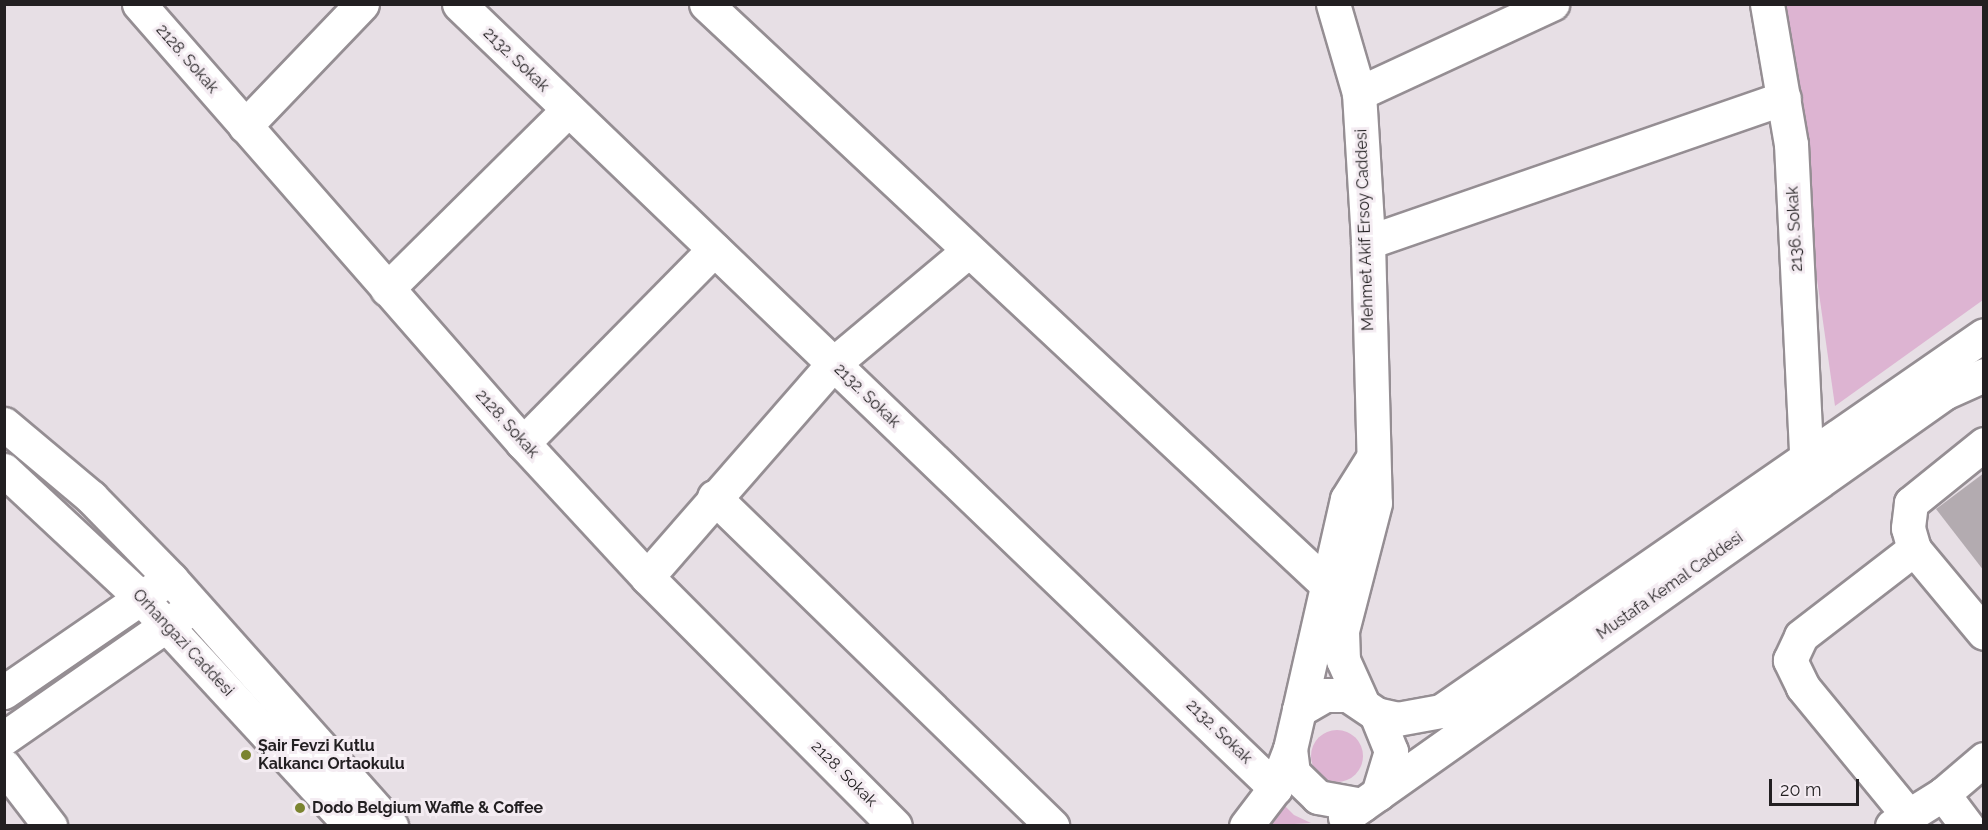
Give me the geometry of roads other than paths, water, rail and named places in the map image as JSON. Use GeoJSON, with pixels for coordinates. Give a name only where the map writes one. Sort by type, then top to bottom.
{"type":"FeatureCollection","features":[{"type":"Feature","properties":{"kind":"street","name":"2128. Sokak"},"geometry":{"type":"LineString","coordinates":[[139,4],[387,289],[647,577],[895,825]]}},
{"type":"Feature","properties":{"kind":"street"},"geometry":{"type":"LineString","coordinates":[[245,126],[362,4]]}},
{"type":"Feature","properties":{"kind":"street","name":"2132. Sokak"},"geometry":{"type":"LineString","coordinates":[[459,4],[1275,788]]}},
{"type":"Feature","properties":{"kind":"street"},"geometry":{"type":"LineString","coordinates":[[706,4],[1324,582]]}},
{"type":"Feature","properties":{"kind":"street","name":"Mehmet Akif Ersoy Caddesi"},"geometry":{"type":"LineString","coordinates":[[1333,4],[1359,93],[1368,242],[1372,459],[1375,503],[1342,631],[1343,660],[1368,707]]}},
{"type":"Feature","properties":{"kind":"street"},"geometry":{"type":"LineString","coordinates":[[1359,93],[1551,4]]}},
{"type":"Feature","properties":{"kind":"street","name":"2136. Sokak"},"geometry":{"type":"LineString","coordinates":[[1767,4],[1784,98],[1806,456]]}},
{"type":"Feature","properties":{"kind":"street"},"geometry":{"type":"LineString","coordinates":[[1368,242],[1784,98]]}},
{"type":"Feature","properties":{"kind":"street"},"geometry":{"type":"LineString","coordinates":[[387,289],[568,110]]}},
{"type":"Feature","properties":{"kind":"street"},"geometry":{"type":"LineString","coordinates":[[523,442],[714,249]]}},
{"type":"Feature","properties":{"kind":"street"},"geometry":{"type":"LineString","coordinates":[[647,577],[714,497],[833,364],[968,251]]}},
{"type":"Feature","properties":{"kind":"street","name":"Mustafa Kemal Caddesi"},"geometry":{"type":"LineString","coordinates":[[1368,707],[1396,720],[1441,711],[1983,335]]}},
{"type":"Feature","properties":{"kind":"street","name":"Mustafa Kemal Caddesi"},"geometry":{"type":"LineString","coordinates":[[1370,799],[1944,393],[1983,375]]}},
{"type":"Feature","properties":{"kind":"street"},"geometry":{"type":"LineString","coordinates":[[4,424],[91,496],[195,603],[392,825]]}},
{"type":"Feature","properties":{"kind":"street"},"geometry":{"type":"LineString","coordinates":[[1983,444],[1911,503],[1908,528],[1914,549],[1983,633]]}},
{"type":"Feature","properties":{"kind":"street"},"geometry":{"type":"LineString","coordinates":[[1246,825],[1275,788],[1290,749],[1324,582],[1347,499],[1372,459]]}},
{"type":"Feature","properties":{"kind":"street","name":"Orhangazi Caddesi"},"geometry":{"type":"LineString","coordinates":[[4,470],[139,596],[351,825]]}},
{"type":"Feature","properties":{"kind":"street"},"geometry":{"type":"LineString","coordinates":[[714,497],[1052,825]]}},
{"type":"Feature","properties":{"kind":"street"},"geometry":{"type":"LineString","coordinates":[[1914,549],[1801,636],[1790,660],[1803,687],[1900,820],[1943,794],[1983,759]]}},
{"type":"Feature","properties":{"kind":"street"},"geometry":{"type":"LineString","coordinates":[[4,692],[139,596],[171,579]]}},
{"type":"Feature","properties":{"kind":"street"},"geometry":{"type":"LineString","coordinates":[[4,738],[168,626],[195,603]]}},
{"type":"Feature","properties":{"kind":"street"},"geometry":{"type":"LineString","coordinates":[[1299,710],[1325,695],[1368,707],[1391,751],[1370,799],[1334,825]]}},
{"type":"Feature","properties":{"kind":"street"},"geometry":{"type":"LineString","coordinates":[[1290,749],[1293,773],[1318,797],[1370,799]]}},
{"type":"Feature","properties":{"kind":"street"},"geometry":{"type":"LineString","coordinates":[[4,766],[50,825]]}},
{"type":"Feature","properties":{"kind":"street"},"geometry":{"type":"LineString","coordinates":[[1943,794],[1967,825]]}},
{"type":"Feature","properties":{"kind":"place","name":"Şair Fevzi Kutlu Kalkancı Ortaokulu"},"geometry":{"type":"Point","coordinates":[246,755]}},
{"type":"Feature","properties":{"kind":"place","name":"Dodo Belgium Waffle & Coffee"},"geometry":{"type":"Point","coordinates":[300,808]}}]}
